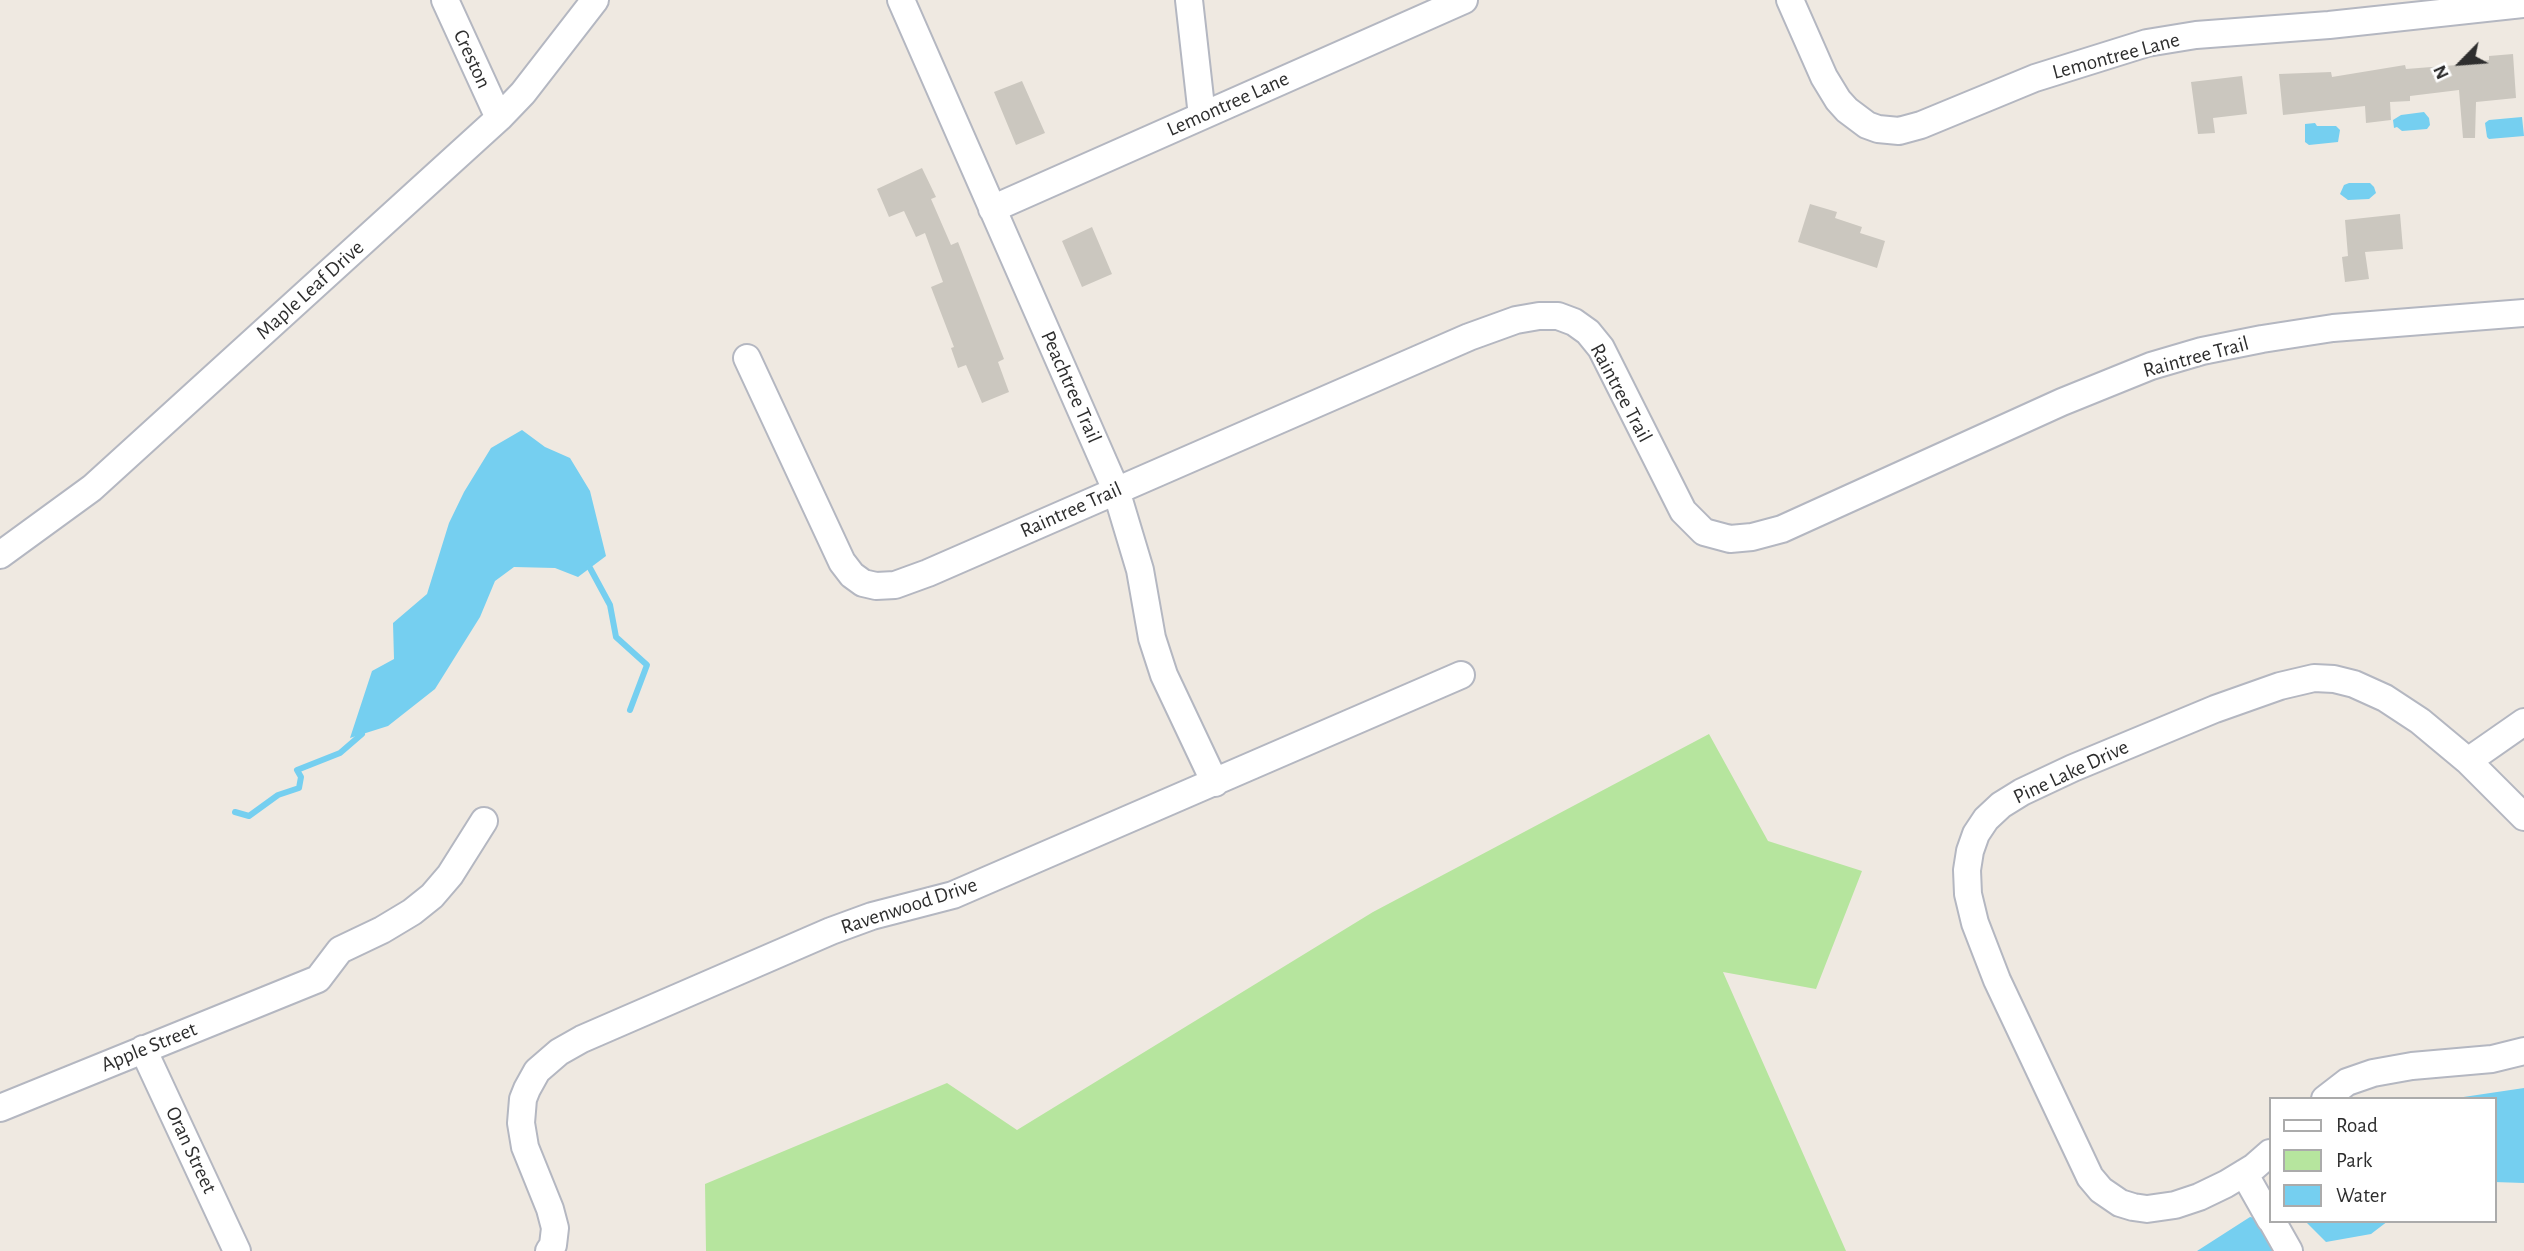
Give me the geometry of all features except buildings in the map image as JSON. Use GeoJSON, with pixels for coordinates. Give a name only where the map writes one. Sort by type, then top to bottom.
{"type":"FeatureCollection","features":[{"type":"Feature","properties":{"kind":"street","name":"Creston"},"geometry":{"type":"LineString","coordinates":[[445,0],[499,118]]}},
{"type":"Feature","properties":{"kind":"street","name":"Maple Leaf Drive"},"geometry":{"type":"LineString","coordinates":[[0,555],[92,488],[499,118],[523,93],[594,0]]}},
{"type":"Feature","properties":{"kind":"street","name":"Peachtree Trail"},"geometry":{"type":"LineString","coordinates":[[901,0],[1116,490],[1140,570],[1152,638],[1164,674],[1215,783]]}},
{"type":"Feature","properties":{"kind":"street"},"geometry":{"type":"LineString","coordinates":[[1189,0],[1202,116]]}},
{"type":"Feature","properties":{"kind":"street","name":"Lemontree Lane"},"geometry":{"type":"LineString","coordinates":[[992,209],[1464,0]]}},
{"type":"Feature","properties":{"kind":"street","name":"Lemontree Lane"},"geometry":{"type":"LineString","coordinates":[[1790,0],[1824,77],[1838,100],[1867,125],[1899,131],[1921,125],[2035,78],[2147,43],[2524,4]]}},
{"type":"Feature","properties":{"kind":"street","name":"Raintree Trail"},"geometry":{"type":"LineString","coordinates":[[747,358],[842,562],[852,575],[863,583],[876,586],[895,585],[917,577],[1469,337],[1516,320],[1539,316],[1558,316],[1574,322],[1588,332],[1601,348],[1683,511],[1697,527],[1720,538],[1752,537],[1782,529],[2062,402],[2151,366],[2202,351],[2333,328],[2524,313]]}},
{"type":"Feature","properties":{"kind":"street","name":"Ravenwood Drive"},"geometry":{"type":"LineString","coordinates":[[549,1251],[553,1245],[555,1228],[525,1147],[521,1123],[527,1089],[537,1070],[559,1052],[582,1039],[831,931],[872,916],[953,895],[1461,675]]}},
{"type":"Feature","properties":{"kind":"street","name":"Pine Lake Drive"},"geometry":{"type":"LineString","coordinates":[[2268,1155],[2244,1173],[2199,1197],[2175,1205],[2147,1209],[2120,1203],[2101,1190],[2090,1177],[1997,980],[1975,923],[1968,894],[1967,870],[1976,834],[1986,819],[2001,805],[2052,778],[2215,709],[2280,686],[2315,678],[2354,684],[2385,698],[2420,721],[2468,761],[2524,817]]}},
{"type":"Feature","properties":{"kind":"street"},"geometry":{"type":"LineString","coordinates":[[2468,761],[2524,722]]}},
{"type":"Feature","properties":{"kind":"street","name":"Apple Street"},"geometry":{"type":"LineString","coordinates":[[0,1108],[320,977],[340,950],[382,930],[412,912],[432,895],[450,875],[484,821]]}},
{"type":"Feature","properties":{"kind":"street","name":"Oran Street"},"geometry":{"type":"LineString","coordinates":[[143,1049],[237,1251]]}},
{"type":"Feature","properties":{"kind":"street"},"geometry":{"type":"LineString","coordinates":[[2328,1097],[2347,1082],[2373,1073],[2412,1066],[2492,1059],[2524,1051]]}},
{"type":"Feature","properties":{"kind":"street"},"geometry":{"type":"LineString","coordinates":[[2244,1173],[2268,1215]]}},
{"type":"Feature","properties":{"kind":"street"},"geometry":{"type":"LineString","coordinates":[[2273,1223],[2289,1251]]}},
{"type":"Feature","properties":{"kind":"green space"},"geometry":{"type":"Polygon","coordinates":[[[1709,734],[1768,841],[1862,871],[1816,989],[1723,972],[1846,1251],[706,1251],[705,1184],[947,1083],[1017,1130],[1373,912],[1709,734]]]}},
{"type":"Feature","properties":{"kind":"water"},"geometry":{"type":"Polygon","coordinates":[[[2424,112],[2429,118],[2430,125],[2427,129],[2402,131],[2394,128],[2393,120],[2401,115],[2424,112]]]}},
{"type":"Feature","properties":{"kind":"water"},"geometry":{"type":"Polygon","coordinates":[[[2522,117],[2524,136],[2487,137],[2485,123],[2489,120],[2522,117]]]}},
{"type":"Feature","properties":{"kind":"water"},"geometry":{"type":"Polygon","coordinates":[[[2315,123],[2317,126],[2336,126],[2340,130],[2338,142],[2309,145],[2305,142],[2305,124],[2315,123]]]}},
{"type":"Feature","properties":{"kind":"water"},"geometry":{"type":"Polygon","coordinates":[[[2370,183],[2376,193],[2369,199],[2348,200],[2340,194],[2344,185],[2370,183]]]}},
{"type":"Feature","properties":{"kind":"water"},"geometry":{"type":"Polygon","coordinates":[[[522,430],[545,447],[570,458],[590,491],[606,556],[578,577],[555,568],[514,567],[495,581],[480,617],[435,689],[388,726],[350,738],[372,671],[394,659],[393,623],[427,594],[449,523],[464,492],[491,448],[522,430]]]}},
{"type":"Feature","properties":{"kind":"water"},"geometry":{"type":"Polygon","coordinates":[[[2524,1088],[2524,1183],[2496,1182],[2496,1097],[2463,1097],[2524,1088]]]}},
{"type":"Feature","properties":{"kind":"water"},"geometry":{"type":"Polygon","coordinates":[[[2250,1217],[2260,1219],[2276,1251],[2197,1251],[2250,1217]]]}},
{"type":"Feature","properties":{"kind":"water"},"geometry":{"type":"Polygon","coordinates":[[[2307,1223],[2385,1223],[2371,1234],[2326,1242],[2307,1223]]]}},
{"type":"Feature","properties":{"kind":"waterway"},"geometry":{"type":"LineString","coordinates":[[590,568],[610,605],[616,637],[647,665],[630,710]]}},
{"type":"Feature","properties":{"kind":"waterway"},"geometry":{"type":"LineString","coordinates":[[235,812],[249,816],[278,795],[299,788],[301,777],[297,770],[340,753],[362,734]]}}]}
